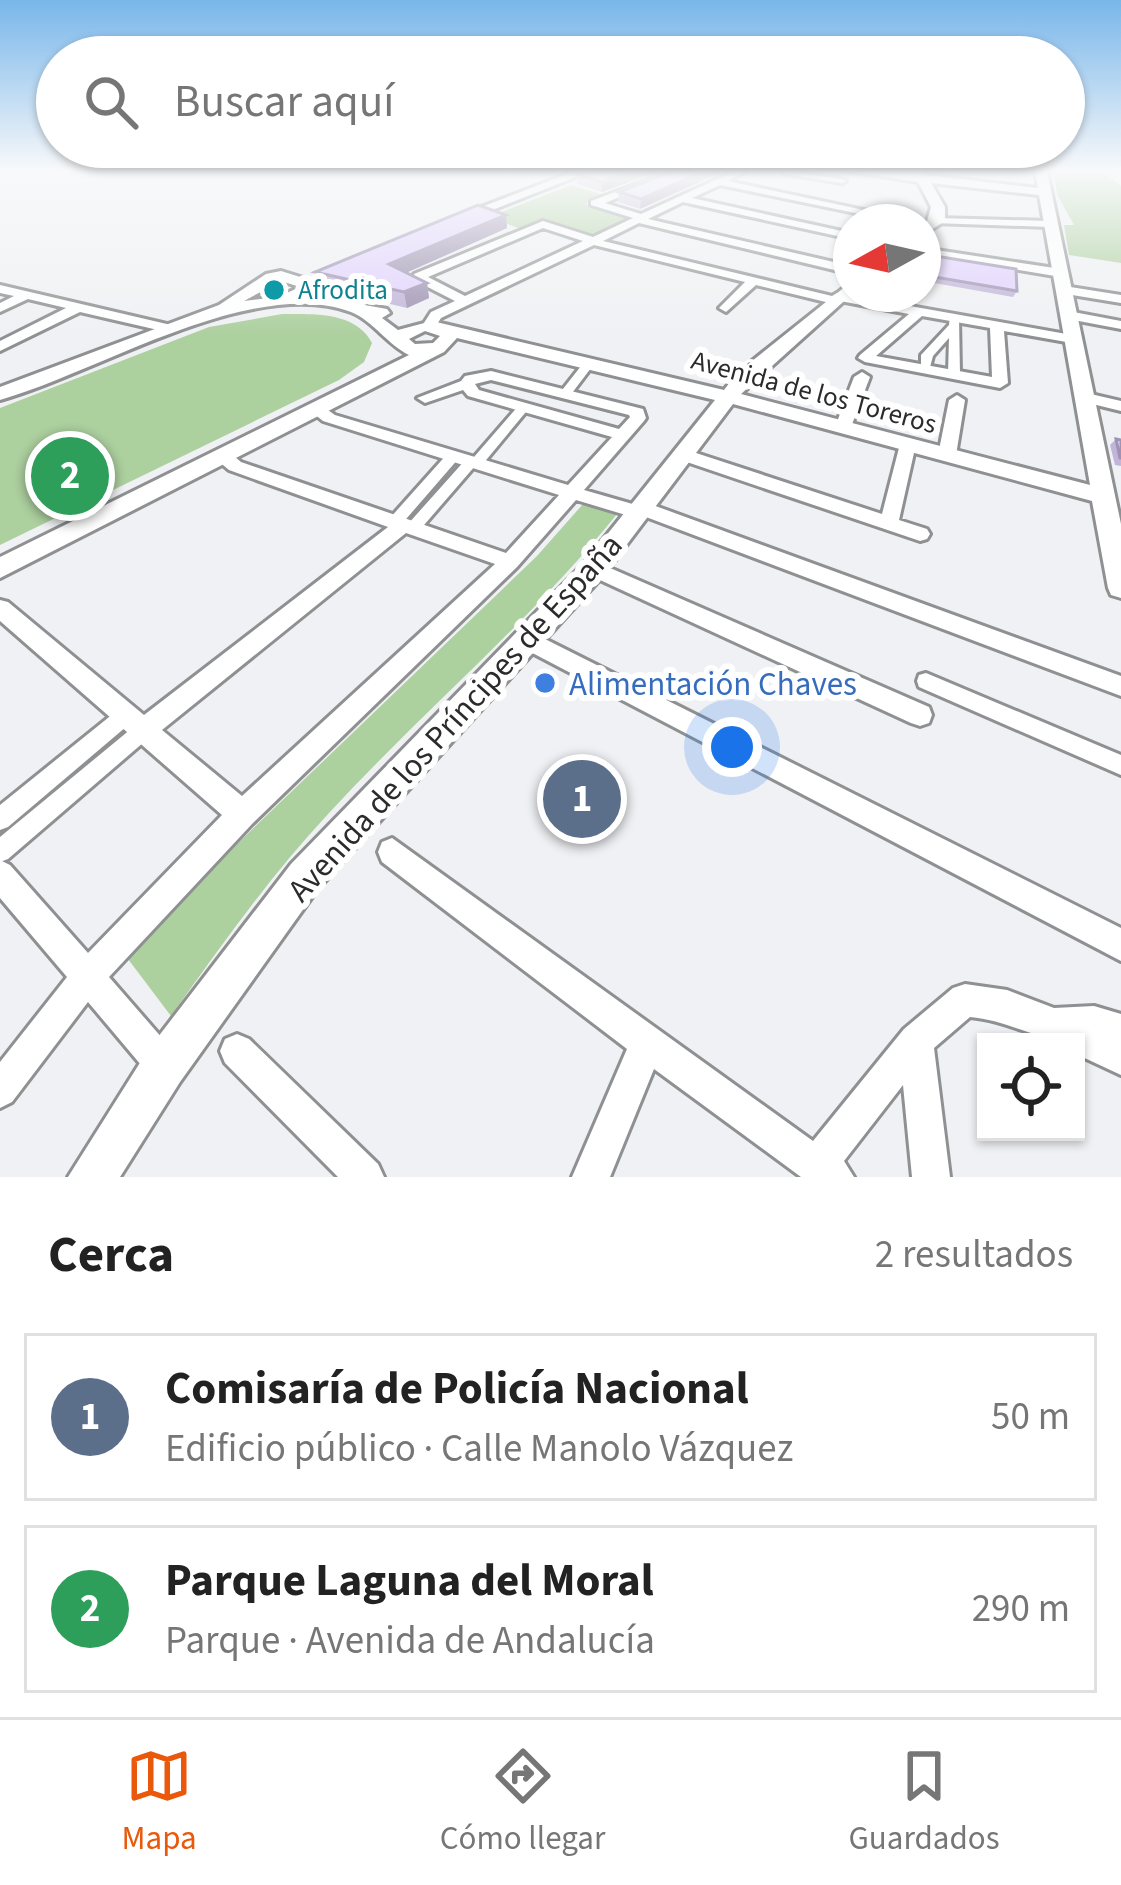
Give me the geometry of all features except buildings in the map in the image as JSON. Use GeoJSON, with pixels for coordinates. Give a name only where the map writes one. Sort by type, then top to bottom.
{"type":"FeatureCollection","features":[{"type":"Feature","properties":{"kind":"street"},"geometry":{"type":"LineString","coordinates":[[428,231],[441,226]]}},
{"type":"Feature","properties":{"kind":"street"},"geometry":{"type":"LineString","coordinates":[[464,301],[418,277],[538,226]]}},
{"type":"Feature","properties":{"kind":"street"},"geometry":{"type":"LineString","coordinates":[[549,226],[754,280],[833,293]]}},
{"type":"Feature","properties":{"kind":"street"},"geometry":{"type":"LineString","coordinates":[[363,311],[418,351],[435,336],[436,315],[625,226]]}},
{"type":"Feature","properties":{"kind":"street"},"geometry":{"type":"LineString","coordinates":[[669,226],[833,266]]}},
{"type":"Feature","properties":{"kind":"street"},"geometry":{"type":"LineString","coordinates":[[1050,226],[1121,588]]}},
{"type":"Feature","properties":{"kind":"street"},"geometry":{"type":"LineString","coordinates":[[941,255],[1121,299]]}},
{"type":"Feature","properties":{"kind":"street"},"geometry":{"type":"LineString","coordinates":[[726,308],[754,280]]}},
{"type":"Feature","properties":{"kind":"street"},"geometry":{"type":"LineString","coordinates":[[249,299],[257,281],[301,290],[435,336]]}},
{"type":"Feature","properties":{"kind":"street"},"geometry":{"type":"LineString","coordinates":[[0,289],[171,328]]}},
{"type":"Feature","properties":{"kind":"street"},"geometry":{"type":"LineString","coordinates":[[0,394],[249,299],[301,290]]}},
{"type":"Feature","properties":{"kind":"street"},"geometry":{"type":"LineString","coordinates":[[0,308],[27,296]]}},
{"type":"Feature","properties":{"kind":"street","name":"Avenida de los Príncipes de España"},"geometry":{"type":"LineString","coordinates":[[92,1177],[250,946],[319,861],[594,569],[761,359],[833,300]]}},
{"type":"Feature","properties":{"kind":"street"},"geometry":{"type":"LineString","coordinates":[[0,347],[79,307]]}},
{"type":"Feature","properties":{"kind":"street"},"geometry":{"type":"LineString","coordinates":[[998,326],[1000,383],[866,358],[920,312],[954,322],[998,326],[1072,339]]}},
{"type":"Feature","properties":{"kind":"street"},"geometry":{"type":"LineString","coordinates":[[1068,315],[1120,330]]}},
{"type":"Feature","properties":{"kind":"street"},"geometry":{"type":"LineString","coordinates":[[925,369],[927,355],[954,322]]}},
{"type":"Feature","properties":{"kind":"street"},"geometry":{"type":"LineString","coordinates":[[954,322],[954,374]]}},
{"type":"Feature","properties":{"kind":"street"},"geometry":{"type":"LineString","coordinates":[[0,568],[348,394],[435,336]]}},
{"type":"Feature","properties":{"kind":"street","name":"Avenida de los Toreros"},"geometry":{"type":"LineString","coordinates":[[435,336],[511,344],[1102,496]]}},
{"type":"Feature","properties":{"kind":"street"},"geometry":{"type":"LineString","coordinates":[[348,394],[379,373],[401,342]]}},
{"type":"Feature","properties":{"kind":"street"},"geometry":{"type":"LineString","coordinates":[[565,394],[585,368]]}},
{"type":"Feature","properties":{"kind":"street"},"geometry":{"type":"LineString","coordinates":[[0,1090],[87,976],[242,814],[510,562],[638,418],[637,412],[491,375],[476,376],[425,398]]}},
{"type":"Feature","properties":{"kind":"street"},"geometry":{"type":"LineString","coordinates":[[843,427],[862,376]]}},
{"type":"Feature","properties":{"kind":"street"},"geometry":{"type":"LineString","coordinates":[[466,384],[472,393],[622,435]]}},
{"type":"Feature","properties":{"kind":"street"},"geometry":{"type":"LineString","coordinates":[[1082,397],[1121,406]]}},
{"type":"Feature","properties":{"kind":"street"},"geometry":{"type":"LineString","coordinates":[[947,455],[957,400]]}},
{"type":"Feature","properties":{"kind":"street"},"geometry":{"type":"LineString","coordinates":[[0,819],[404,525],[524,407]]}},
{"type":"Feature","properties":{"kind":"street"},"geometry":{"type":"LineString","coordinates":[[316,410],[329,418],[641,512],[1121,686]]}},
{"type":"Feature","properties":{"kind":"street"},"geometry":{"type":"LineString","coordinates":[[889,523],[908,444]]}},
{"type":"Feature","properties":{"kind":"street"},"geometry":{"type":"LineString","coordinates":[[684,455],[920,534]]}},
{"type":"Feature","properties":{"kind":"street"},"geometry":{"type":"LineString","coordinates":[[224,456],[235,466],[510,562]]}},
{"type":"Feature","properties":{"kind":"street"},"geometry":{"type":"LineString","coordinates":[[594,569],[920,715]]}},
{"type":"Feature","properties":{"kind":"street"},"geometry":{"type":"LineString","coordinates":[[0,608],[242,814]]}},
{"type":"Feature","properties":{"kind":"street"},"geometry":{"type":"LineString","coordinates":[[530,640],[1121,945]]}},
{"type":"Feature","properties":{"kind":"street"},"geometry":{"type":"LineString","coordinates":[[926,681],[1121,765]]}},
{"type":"Feature","properties":{"kind":"street"},"geometry":{"type":"LineString","coordinates":[[0,851],[135,723]]}},
{"type":"Feature","properties":{"kind":"street"},"geometry":{"type":"LineString","coordinates":[[392,852],[826,1170],[916,1041],[965,1000],[986,1000],[1053,1022],[1121,1058]]}},
{"type":"Feature","properties":{"kind":"street"},"geometry":{"type":"LineString","coordinates":[[0,875],[164,1066]]}},
{"type":"Feature","properties":{"kind":"street"},"geometry":{"type":"LineString","coordinates":[[1053,1022],[1094,1023],[1121,1030]]}},
{"type":"Feature","properties":{"kind":"street"},"geometry":{"type":"LineString","coordinates":[[916,1041],[931,1177]]}},
{"type":"Feature","properties":{"kind":"street"},"geometry":{"type":"LineString","coordinates":[[591,1177],[647,1043]]}},
{"type":"Feature","properties":{"kind":"street"},"geometry":{"type":"LineString","coordinates":[[237,1052],[365,1177]]}},
{"type":"Feature","properties":{"kind":"green space"},"geometry":{"type":"Polygon","coordinates":[[[563,226],[612,226],[590,236],[563,226]]]}},
{"type":"Feature","properties":{"kind":"green space"},"geometry":{"type":"Polygon","coordinates":[[[1064,226],[1121,226],[1121,263],[1069,255],[1064,226]]]}},
{"type":"Feature","properties":{"kind":"green space"},"geometry":{"type":"Polygon","coordinates":[[[282,314],[332,317],[355,325],[372,343],[364,362],[339,380],[0,545],[0,408],[209,327],[282,314]]]}},
{"type":"Feature","properties":{"kind":"green space"},"geometry":{"type":"Polygon","coordinates":[[[583,504],[617,514],[549,592],[307,837],[171,1016],[128,959],[239,842],[537,556],[583,504]]]}},
{"type":"Feature","properties":{"kind":"place","name":"Afrodita"},"geometry":{"type":"Point","coordinates":[274,290]}},
{"type":"Feature","properties":{"kind":"place","name":"Parque Laguna del Moral"},"geometry":{"type":"Point","coordinates":[70,476]}},
{"type":"Feature","properties":{"kind":"place","name":"Alimentación Chaves"},"geometry":{"type":"Point","coordinates":[545,683]}},
{"type":"Feature","properties":{"kind":"place","name":"Comisaría de Policía Nacional"},"geometry":{"type":"Point","coordinates":[582,799]}}]}
